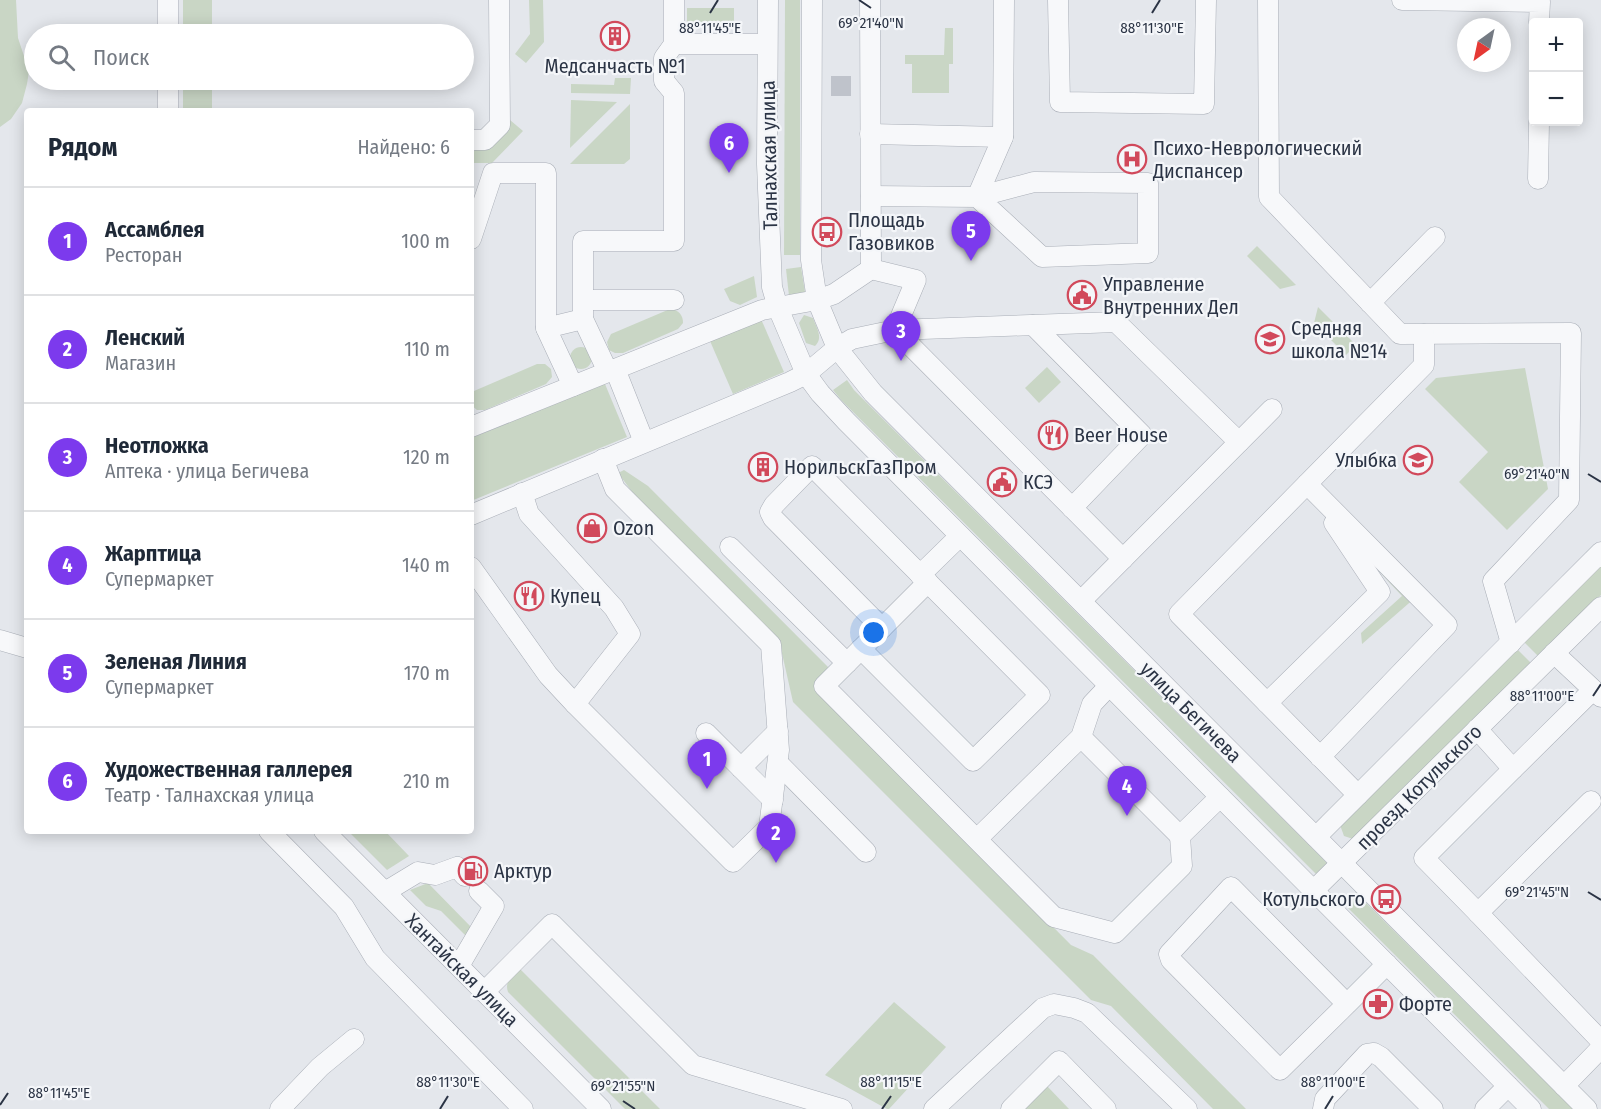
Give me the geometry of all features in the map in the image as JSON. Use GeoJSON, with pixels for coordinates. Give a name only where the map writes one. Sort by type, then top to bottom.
{"type":"FeatureCollection","features":[{"type":"Feature","properties":{"kind":"street"},"geometry":{"type":"LineString","coordinates":[[168,0],[168,24]]}},
{"type":"Feature","properties":{"kind":"street"},"geometry":{"type":"LineString","coordinates":[[474,140],[485,140],[500,125],[500,0]]}},
{"type":"Feature","properties":{"kind":"street"},"geometry":{"type":"LineString","coordinates":[[644,442],[583,310],[583,241],[674,241],[674,93],[664,81],[664,58],[674,44],[674,0]]}},
{"type":"Feature","properties":{"kind":"street","name":"Талнахская улица"},"geometry":{"type":"LineString","coordinates":[[768,0],[767,164],[772,287],[778,308]]}},
{"type":"Feature","properties":{"kind":"street","name":"Талнахская улица"},"geometry":{"type":"LineString","coordinates":[[812,0],[821,86],[811,260],[818,300]]}},
{"type":"Feature","properties":{"kind":"street"},"geometry":{"type":"LineString","coordinates":[[870,0],[866,86],[870,134],[871,269]]}},
{"type":"Feature","properties":{"kind":"street"},"geometry":{"type":"LineString","coordinates":[[977,197],[1003,137],[1004,0]]}},
{"type":"Feature","properties":{"kind":"street"},"geometry":{"type":"LineString","coordinates":[[1058,0],[1060,102],[1204,104],[1206,0]]}},
{"type":"Feature","properties":{"kind":"street"},"geometry":{"type":"LineString","coordinates":[[1268,0],[1269,197],[1400,334],[1571,333],[1569,500],[1493,581],[1510,643]]}},
{"type":"Feature","properties":{"kind":"street"},"geometry":{"type":"LineString","coordinates":[[1402,0],[1540,2],[1539,18]]}},
{"type":"Feature","properties":{"kind":"street"},"geometry":{"type":"LineString","coordinates":[[674,44],[767,44]]}},
{"type":"Feature","properties":{"kind":"street"},"geometry":{"type":"LineString","coordinates":[[168,90],[168,108]]}},
{"type":"Feature","properties":{"kind":"street"},"geometry":{"type":"LineString","coordinates":[[1538,179],[1539,126]]}},
{"type":"Feature","properties":{"kind":"street"},"geometry":{"type":"LineString","coordinates":[[870,134],[1003,137]]}},
{"type":"Feature","properties":{"kind":"street"},"geometry":{"type":"LineString","coordinates":[[474,230],[494,173],[546,173],[546,328],[573,386]]}},
{"type":"Feature","properties":{"kind":"street"},"geometry":{"type":"LineString","coordinates":[[871,196],[977,197],[1034,182],[1148,183],[1148,253],[1042,257],[977,197]]}},
{"type":"Feature","properties":{"kind":"street"},"geometry":{"type":"LineString","coordinates":[[1370,303],[1435,237]]}},
{"type":"Feature","properties":{"kind":"street"},"geometry":{"type":"LineString","coordinates":[[474,425],[762,310],[818,300],[834,294],[871,269],[916,280],[895,330]]}},
{"type":"Feature","properties":{"kind":"street"},"geometry":{"type":"LineString","coordinates":[[546,328],[583,310],[674,300]]}},
{"type":"Feature","properties":{"kind":"street","name":"улица Бегичева"},"geometry":{"type":"LineString","coordinates":[[818,300],[837,348],[873,393],[1587,1109]]}},
{"type":"Feature","properties":{"kind":"street","name":"улица Бегичева"},"geometry":{"type":"LineString","coordinates":[[778,308],[806,374],[820,393],[1531,1109]]}},
{"type":"Feature","properties":{"kind":"street"},"geometry":{"type":"LineString","coordinates":[[474,514],[806,374],[837,348],[852,339],[895,330],[1116,322],[1239,442]]}},
{"type":"Feature","properties":{"kind":"street"},"geometry":{"type":"LineString","coordinates":[[1033,325],[1143,435],[1072,508]]}},
{"type":"Feature","properties":{"kind":"street"},"geometry":{"type":"LineString","coordinates":[[895,330],[1123,559]]}},
{"type":"Feature","properties":{"kind":"street"},"geometry":{"type":"LineString","coordinates":[[1358,795],[1179,614],[1424,365],[1424,334]]}},
{"type":"Feature","properties":{"kind":"street"},"geometry":{"type":"LineString","coordinates":[[1081,602],[1272,409]]}},
{"type":"Feature","properties":{"kind":"street"},"geometry":{"type":"LineString","coordinates":[[474,571],[548,675],[733,862],[769,826],[778,763],[778,731],[771,645],[615,489],[603,459]]}},
{"type":"Feature","properties":{"kind":"street"},"geometry":{"type":"LineString","coordinates":[[861,649],[973,761],[1040,695],[812,466],[770,512],[773,518],[882,628]]}},
{"type":"Feature","properties":{"kind":"street"},"geometry":{"type":"LineString","coordinates":[[1267,703],[1380,592],[1307,484]]}},
{"type":"Feature","properties":{"kind":"street"},"geometry":{"type":"LineString","coordinates":[[1307,484],[1447,625],[1320,757]]}},
{"type":"Feature","properties":{"kind":"street"},"geometry":{"type":"LineString","coordinates":[[522,493],[529,514],[614,608],[630,634],[575,704]]}},
{"type":"Feature","properties":{"kind":"street"},"geometry":{"type":"LineString","coordinates":[[960,536],[882,628],[824,686],[1054,916],[1115,933],[1182,866],[1180,836],[1081,737]]}},
{"type":"Feature","properties":{"kind":"street"},"geometry":{"type":"LineString","coordinates":[[730,547],[846,663]]}},
{"type":"Feature","properties":{"kind":"street","name":"проезд Котульского"},"geometry":{"type":"LineString","coordinates":[[1316,837],[1601,552]]}},
{"type":"Feature","properties":{"kind":"street","name":"проезд Котульского"},"geometry":{"type":"LineString","coordinates":[[1313,891],[1601,607]]}},
{"type":"Feature","properties":{"kind":"street"},"geometry":{"type":"LineString","coordinates":[[0,640],[24,647]]}},
{"type":"Feature","properties":{"kind":"street"},"geometry":{"type":"LineString","coordinates":[[1554,653],[1597,693],[1513,769],[1424,858],[1601,1041]]}},
{"type":"Feature","properties":{"kind":"street"},"geometry":{"type":"LineString","coordinates":[[977,839],[1081,737],[1092,704],[1110,686]]}},
{"type":"Feature","properties":{"kind":"street"},"geometry":{"type":"LineString","coordinates":[[1477,729],[1513,769]]}},
{"type":"Feature","properties":{"kind":"street"},"geometry":{"type":"LineString","coordinates":[[741,768],[778,731]]}},
{"type":"Feature","properties":{"kind":"street"},"geometry":{"type":"LineString","coordinates":[[706,733],[773,800]]}},
{"type":"Feature","properties":{"kind":"street"},"geometry":{"type":"LineString","coordinates":[[778,763],[866,852]]}},
{"type":"Feature","properties":{"kind":"street"},"geometry":{"type":"LineString","coordinates":[[1180,836],[1220,797]]}},
{"type":"Feature","properties":{"kind":"street"},"geometry":{"type":"LineString","coordinates":[[1478,913],[1598,800]]}},
{"type":"Feature","properties":{"kind":"street"},"geometry":{"type":"LineString","coordinates":[[272,834],[344,907],[375,958],[523,1109]]}},
{"type":"Feature","properties":{"kind":"street","name":"Хантайская улица"},"geometry":{"type":"LineString","coordinates":[[327,834],[601,1109]]}},
{"type":"Feature","properties":{"kind":"street"},"geometry":{"type":"LineString","coordinates":[[385,892],[418,872],[435,875],[457,867],[465,876]]}},
{"type":"Feature","properties":{"kind":"street"},"geometry":{"type":"LineString","coordinates":[[1347,1004],[1231,887],[1168,954],[1280,1070],[1347,1004],[1387,964]]}},
{"type":"Feature","properties":{"kind":"street"},"geometry":{"type":"LineString","coordinates":[[459,966],[494,906],[479,891]]}},
{"type":"Feature","properties":{"kind":"street"},"geometry":{"type":"LineString","coordinates":[[484,992],[552,924],[693,1065],[842,1109]]}},
{"type":"Feature","properties":{"kind":"street"},"geometry":{"type":"LineString","coordinates":[[934,1109],[1043,1008],[1054,1004],[1088,1013],[1187,1109]]}},
{"type":"Feature","properties":{"kind":"street"},"geometry":{"type":"LineString","coordinates":[[280,1109],[320,1067],[354,1039]]}},
{"type":"Feature","properties":{"kind":"street"},"geometry":{"type":"LineString","coordinates":[[1564,1086],[1601,1048]]}},
{"type":"Feature","properties":{"kind":"street"},"geometry":{"type":"LineString","coordinates":[[1323,1109],[1325,1099],[1367,1054],[1374,1053],[1381,1056],[1433,1109]]}},
{"type":"Feature","properties":{"kind":"street"},"geometry":{"type":"LineString","coordinates":[[1011,1109],[1059,1061],[1106,1109]]}},
{"type":"Feature","properties":{"kind":"street"},"geometry":{"type":"LineString","coordinates":[[1485,1109],[1508,1086]]}},
{"type":"Feature","properties":{"kind":"green space"},"geometry":{"type":"Polygon","coordinates":[[[0,0],[16,0],[18,38],[24,56],[25,90],[22,103],[11,119],[0,127],[0,0]]]}},
{"type":"Feature","properties":{"kind":"green space"},"geometry":{"type":"Polygon","coordinates":[[[183,0],[212,0],[212,24],[183,24],[183,0]]]}},
{"type":"Feature","properties":{"kind":"green space"},"geometry":{"type":"Polygon","coordinates":[[[529,0],[543,0],[544,42],[526,63],[515,54],[530,34],[529,0]]]}},
{"type":"Feature","properties":{"kind":"green space"},"geometry":{"type":"Polygon","coordinates":[[[785,0],[800,0],[800,255],[784,255],[785,0]]]}},
{"type":"Feature","properties":{"kind":"green space"},"geometry":{"type":"Polygon","coordinates":[[[687,8],[734,8],[734,25],[687,24],[687,8]]]}},
{"type":"Feature","properties":{"kind":"green space"},"geometry":{"type":"Polygon","coordinates":[[[945,28],[953,28],[953,64],[949,64],[949,93],[912,93],[912,64],[905,64],[905,55],[944,55],[945,28]]]}},
{"type":"Feature","properties":{"kind":"green space"},"geometry":{"type":"Polygon","coordinates":[[[615,78],[631,78],[630,94],[571,93],[571,84],[614,85],[615,78]]]}},
{"type":"Feature","properties":{"kind":"green space"},"geometry":{"type":"Polygon","coordinates":[[[183,90],[212,90],[212,108],[183,108],[183,90]]]}},
{"type":"Feature","properties":{"kind":"green space"},"geometry":{"type":"Polygon","coordinates":[[[571,100],[617,102],[570,148],[571,100]]]}},
{"type":"Feature","properties":{"kind":"green space"},"geometry":{"type":"Polygon","coordinates":[[[630,104],[630,159],[624,164],[570,164],[630,104]]]}},
{"type":"Feature","properties":{"kind":"green space"},"geometry":{"type":"Polygon","coordinates":[[[510,120],[523,131],[492,163],[474,163],[474,151],[494,141],[510,120]]]}},
{"type":"Feature","properties":{"kind":"green space"},"geometry":{"type":"Polygon","coordinates":[[[1257,246],[1296,285],[1280,289],[1247,256],[1257,246]]]}},
{"type":"Feature","properties":{"kind":"green space"},"geometry":{"type":"Polygon","coordinates":[[[801,267],[805,292],[789,296],[786,269],[801,267]]]}},
{"type":"Feature","properties":{"kind":"green space"},"geometry":{"type":"Polygon","coordinates":[[[754,276],[757,297],[740,305],[730,301],[724,289],[754,276]]]}},
{"type":"Feature","properties":{"kind":"green space"},"geometry":{"type":"Polygon","coordinates":[[[1318,307],[1356,345],[1346,355],[1314,323],[1318,307]]]}},
{"type":"Feature","properties":{"kind":"green space"},"geometry":{"type":"Polygon","coordinates":[[[670,309],[678,311],[682,317],[683,323],[678,329],[623,353],[609,350],[607,342],[611,334],[670,309]]]}},
{"type":"Feature","properties":{"kind":"green space"},"geometry":{"type":"Polygon","coordinates":[[[804,315],[813,318],[817,329],[819,340],[815,346],[806,343],[799,323],[804,315]]]}},
{"type":"Feature","properties":{"kind":"green space"},"geometry":{"type":"Polygon","coordinates":[[[761,319],[784,372],[733,394],[710,341],[761,319]]]}},
{"type":"Feature","properties":{"kind":"green space"},"geometry":{"type":"Polygon","coordinates":[[[581,347],[591,354],[592,358],[585,368],[581,369],[571,362],[570,358],[577,348],[581,347]]]}},
{"type":"Feature","properties":{"kind":"green space"},"geometry":{"type":"Polygon","coordinates":[[[537,364],[545,364],[551,369],[552,377],[546,384],[485,410],[474,408],[474,391],[537,364]]]}},
{"type":"Feature","properties":{"kind":"green space"},"geometry":{"type":"Polygon","coordinates":[[[1047,367],[1061,382],[1039,403],[1025,388],[1047,367]]]}},
{"type":"Feature","properties":{"kind":"green space"},"geometry":{"type":"Polygon","coordinates":[[[1525,368],[1548,489],[1507,530],[1459,482],[1488,452],[1425,389],[1436,378],[1525,368]]]}},
{"type":"Feature","properties":{"kind":"green space"},"geometry":{"type":"Polygon","coordinates":[[[847,380],[854,390],[1327,863],[1328,865],[1318,876],[842,401],[833,390],[847,380]]]}},
{"type":"Feature","properties":{"kind":"green space"},"geometry":{"type":"Polygon","coordinates":[[[605,384],[627,437],[474,500],[474,437],[605,384]]]}},
{"type":"Feature","properties":{"kind":"green space"},"geometry":{"type":"Polygon","coordinates":[[[624,470],[648,486],[828,667],[819,691],[1071,945],[1093,955],[1246,1109],[1213,1109],[1111,1006],[1091,1000],[793,702],[779,640],[636,497],[618,473],[624,470]]]}},
{"type":"Feature","properties":{"kind":"green space"},"geometry":{"type":"Polygon","coordinates":[[[1361,552],[1416,597],[1362,644],[1361,633],[1402,596],[1361,552]]]}},
{"type":"Feature","properties":{"kind":"green space"},"geometry":{"type":"Polygon","coordinates":[[[1601,563],[1601,595],[1539,657],[1523,641],[1601,563]]]}},
{"type":"Feature","properties":{"kind":"green space"},"geometry":{"type":"Polygon","coordinates":[[[1516,648],[1532,664],[1353,839],[1344,836],[1340,825],[1516,648]]]}},
{"type":"Feature","properties":{"kind":"green space"},"geometry":{"type":"Polygon","coordinates":[[[351,834],[388,834],[409,856],[387,870],[351,834]]]}},
{"type":"Feature","properties":{"kind":"green space"},"geometry":{"type":"Polygon","coordinates":[[[428,883],[471,927],[466,936],[441,911],[426,906],[410,890],[428,883]]]}},
{"type":"Feature","properties":{"kind":"green space"},"geometry":{"type":"Polygon","coordinates":[[[1356,892],[1573,1109],[1549,1109],[1344,904],[1356,892]]]}},
{"type":"Feature","properties":{"kind":"green space"},"geometry":{"type":"Polygon","coordinates":[[[520,969],[660,1109],[625,1109],[508,992],[508,982],[520,969]]]}},
{"type":"Feature","properties":{"kind":"green space"},"geometry":{"type":"Polygon","coordinates":[[[894,1002],[946,1047],[887,1109],[825,1075],[894,1002]]]}},
{"type":"Feature","properties":{"kind":"green space"},"geometry":{"type":"Polygon","coordinates":[[[1047,1086],[1069,1109],[1024,1109],[1047,1086]]]}},
{"type":"Feature","properties":{"kind":"tunnel"},"geometry":{"type":"LineString","coordinates":[[831,86],[861,86]]}},
{"type":"Feature","properties":{"kind":"place","name":"Медсанчасть №1"},"geometry":{"type":"Point","coordinates":[615,36]}},
{"type":"Feature","properties":{"kind":"place","name":"Психо-Неврологический Диспансер"},"geometry":{"type":"Point","coordinates":[1132,159]}},
{"type":"Feature","properties":{"kind":"place","name":"Художественная галлерея"},"geometry":{"type":"Point","coordinates":[729,173]}},
{"type":"Feature","properties":{"kind":"place","name":"Площадь Газовиков"},"geometry":{"type":"Point","coordinates":[827,232]}},
{"type":"Feature","properties":{"kind":"place","name":"Зеленая Линия"},"geometry":{"type":"Point","coordinates":[971,261]}},
{"type":"Feature","properties":{"kind":"place","name":"Управление Внутренних Дел"},"geometry":{"type":"Point","coordinates":[1082,295]}},
{"type":"Feature","properties":{"kind":"place","name":"Средняя школа №14"},"geometry":{"type":"Point","coordinates":[1270,339]}},
{"type":"Feature","properties":{"kind":"place","name":"Неотложка"},"geometry":{"type":"Point","coordinates":[901,361]}},
{"type":"Feature","properties":{"kind":"place","name":"Beer House"},"geometry":{"type":"Point","coordinates":[1053,435]}},
{"type":"Feature","properties":{"kind":"place","name":"Улыбка"},"geometry":{"type":"Point","coordinates":[1418,460]}},
{"type":"Feature","properties":{"kind":"place","name":"НорильскГазПром"},"geometry":{"type":"Point","coordinates":[763,467]}},
{"type":"Feature","properties":{"kind":"place","name":"КСЭ"},"geometry":{"type":"Point","coordinates":[1002,482]}},
{"type":"Feature","properties":{"kind":"place","name":"Ozon"},"geometry":{"type":"Point","coordinates":[592,528]}},
{"type":"Feature","properties":{"kind":"place","name":"Купец"},"geometry":{"type":"Point","coordinates":[529,596]}},
{"type":"Feature","properties":{"kind":"place","name":"Ассамблея"},"geometry":{"type":"Point","coordinates":[707,789]}},
{"type":"Feature","properties":{"kind":"place","name":"Жарптица"},"geometry":{"type":"Point","coordinates":[1127,816]}},
{"type":"Feature","properties":{"kind":"place","name":"Ленский"},"geometry":{"type":"Point","coordinates":[776,863]}},
{"type":"Feature","properties":{"kind":"place","name":"Арктур"},"geometry":{"type":"Point","coordinates":[473,871]}},
{"type":"Feature","properties":{"kind":"place","name":"Котульского"},"geometry":{"type":"Point","coordinates":[1386,899]}},
{"type":"Feature","properties":{"kind":"place","name":"Форте"},"geometry":{"type":"Point","coordinates":[1378,1004]}}]}
